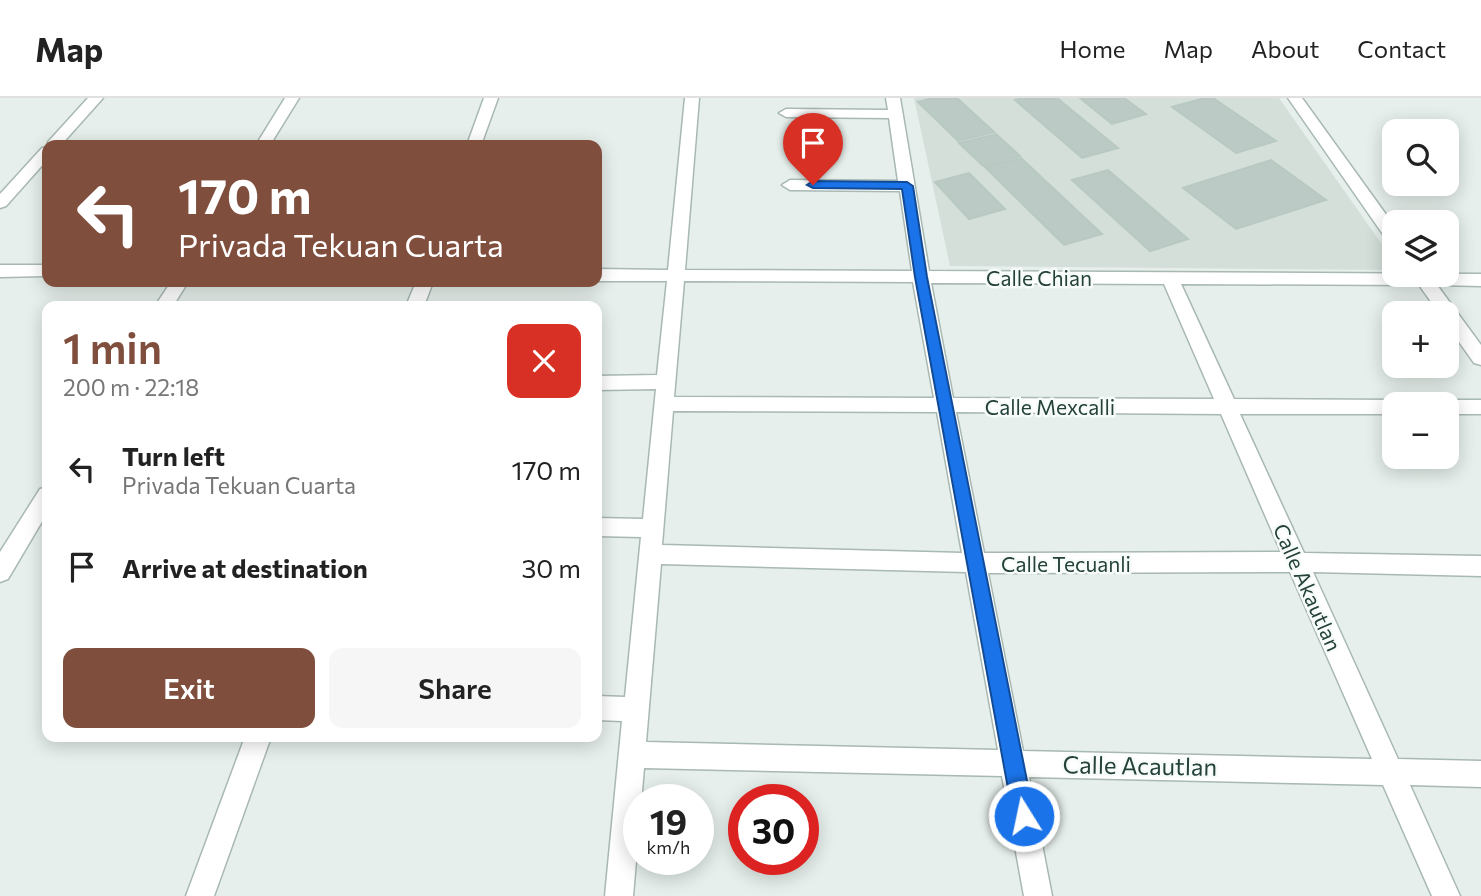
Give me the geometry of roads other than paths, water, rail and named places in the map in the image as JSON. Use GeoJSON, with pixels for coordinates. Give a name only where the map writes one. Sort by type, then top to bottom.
{"type":"FeatureCollection","features":[{"type":"Feature","properties":{"kind":"street"},"geometry":{"type":"LineString","coordinates":[[58,140],[96,98]]}},
{"type":"Feature","properties":{"kind":"street"},"geometry":{"type":"LineString","coordinates":[[266,140],[292,98]]}},
{"type":"Feature","properties":{"kind":"street"},"geometry":{"type":"LineString","coordinates":[[476,140],[491,98]]}},
{"type":"Feature","properties":{"kind":"street"},"geometry":{"type":"LineString","coordinates":[[619,896],[692,98]]}},
{"type":"Feature","properties":{"kind":"street"},"geometry":{"type":"LineString","coordinates":[[1295,98],[1382,221]]}},
{"type":"Feature","properties":{"kind":"street"},"geometry":{"type":"LineString","coordinates":[[786,113],[894,106],[921,277],[1038,896]]}},
{"type":"Feature","properties":{"kind":"street"},"geometry":{"type":"LineString","coordinates":[[0,203],[42,157]]}},
{"type":"Feature","properties":{"kind":"street"},"geometry":{"type":"LineString","coordinates":[[790,185],[907,186]]}},
{"type":"Feature","properties":{"kind":"street"},"geometry":{"type":"LineString","coordinates":[[0,271],[42,271]]}},
{"type":"Feature","properties":{"kind":"street","name":"Calle Chian"},"geometry":{"type":"LineString","coordinates":[[602,275],[1382,277]]}},
{"type":"Feature","properties":{"kind":"street","name":"Calle Akautlan"},"geometry":{"type":"LineString","coordinates":[[1170,278],[1446,896]]}},
{"type":"Feature","properties":{"kind":"street","name":"Calle Chian"},"geometry":{"type":"LineString","coordinates":[[1459,279],[1481,280]]}},
{"type":"Feature","properties":{"kind":"street"},"geometry":{"type":"LineString","coordinates":[[1429,287],[1481,358]]}},
{"type":"Feature","properties":{"kind":"street"},"geometry":{"type":"LineString","coordinates":[[602,383],[666,383]]}},
{"type":"Feature","properties":{"kind":"street","name":"Calle Mexcalli"},"geometry":{"type":"LineString","coordinates":[[664,404],[1382,407]]}},
{"type":"Feature","properties":{"kind":"street"},"geometry":{"type":"LineString","coordinates":[[1459,407],[1481,407]]}},
{"type":"Feature","properties":{"kind":"street"},"geometry":{"type":"LineString","coordinates":[[0,572],[42,503]]}},
{"type":"Feature","properties":{"kind":"street"},"geometry":{"type":"LineString","coordinates":[[602,527],[653,528]]}},
{"type":"Feature","properties":{"kind":"street","name":"Calle Tecuanli"},"geometry":{"type":"LineString","coordinates":[[650,554],[976,563],[1296,562],[1481,566]]}},
{"type":"Feature","properties":{"kind":"street"},"geometry":{"type":"LineString","coordinates":[[602,708],[636,709]]}},
{"type":"Feature","properties":{"kind":"street"},"geometry":{"type":"LineString","coordinates":[[200,896],[256,742]]}},
{"type":"Feature","properties":{"kind":"street","name":"Calle Acautlan"},"geometry":{"type":"LineString","coordinates":[[632,755],[1481,774]]}}]}
